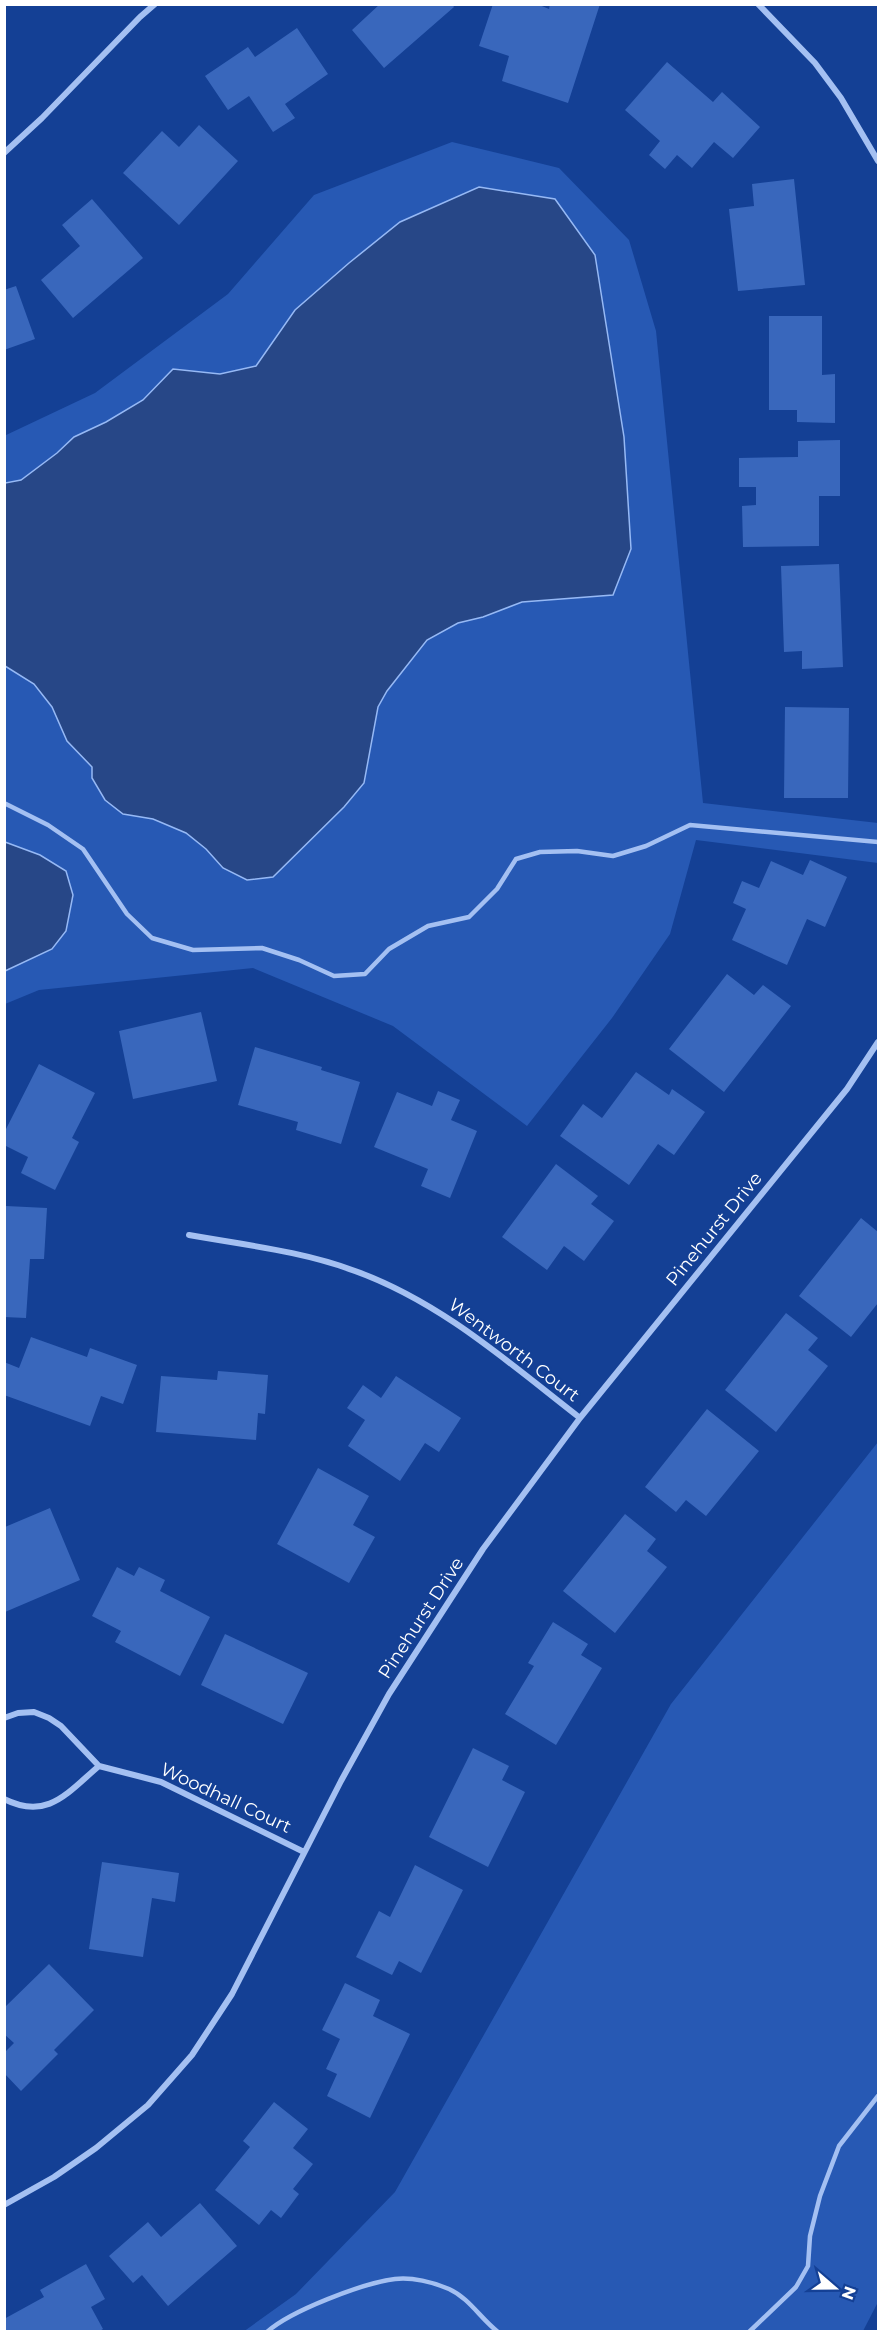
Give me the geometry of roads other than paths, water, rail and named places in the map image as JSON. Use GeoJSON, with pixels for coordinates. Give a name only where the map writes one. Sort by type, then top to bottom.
{"type":"FeatureCollection","features":[{"type":"Feature","properties":{"kind":"street"},"geometry":{"type":"LineString","coordinates":[[4,153],[155,4]]}},
{"type":"Feature","properties":{"kind":"street"},"geometry":{"type":"LineString","coordinates":[[758,4],[815,63],[841,98],[879,161]]}},
{"type":"Feature","properties":{"kind":"street","name":"Pinehurst Drive"},"geometry":{"type":"LineString","coordinates":[[4,2205],[54,2177],[96,2148],[148,2105],[192,2055],[232,1994],[304,1852],[389,1694],[483,1549],[580,1418],[848,1089],[879,1042]]}},
{"type":"Feature","properties":{"kind":"street","name":"Wentworth Court"},"geometry":{"type":"LineString","coordinates":[[189,1235],[314,1258],[355,1270],[399,1289],[459,1324],[580,1418]]}},
{"type":"Feature","properties":{"kind":"street"},"geometry":{"type":"LineString","coordinates":[[4,1719],[18,1713],[34,1712],[49,1718],[61,1726],[99,1766],[62,1798],[44,1806],[21,1807],[4,1799]]}},
{"type":"Feature","properties":{"kind":"street","name":"Woodhall Court"},"geometry":{"type":"LineString","coordinates":[[99,1766],[161,1782],[304,1852]]}},
{"type":"Feature","properties":{"kind":"lane"},"geometry":{"type":"LineString","coordinates":[[4,803],[48,825],[83,849],[127,914],[152,938],[193,950],[262,948],[298,960],[334,976],[365,974],[389,949],[428,926],[469,917],[497,888],[516,860],[540,852],[577,851],[613,856],[646,846],[690,825],[879,842]]}},
{"type":"Feature","properties":{"kind":"lane"},"geometry":{"type":"LineString","coordinates":[[749,2331],[796,2287],[808,2266],[810,2236],[839,2146],[879,2096]]}},
{"type":"Feature","properties":{"kind":"lane"},"geometry":{"type":"LineString","coordinates":[[267,2331],[313,2305],[362,2287],[396,2279],[427,2282],[451,2290],[498,2331]]}}]}
